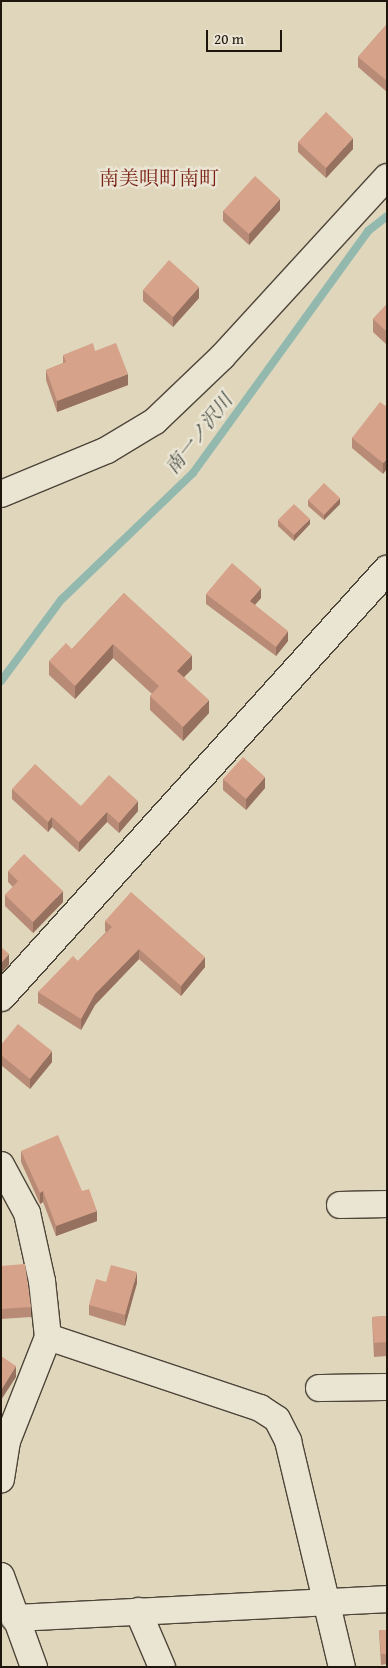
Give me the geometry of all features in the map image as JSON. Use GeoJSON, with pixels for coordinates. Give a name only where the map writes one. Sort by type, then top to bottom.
{"type":"FeatureCollection","features":[{"type":"Feature","properties":{"kind":"street"},"geometry":{"type":"LineString","coordinates":[[1,494],[107,450],[155,421],[222,358],[387,177]]}},
{"type":"Feature","properties":{"kind":"street"},"geometry":{"type":"LineString","coordinates":[[1,997],[387,570]]}},
{"type":"Feature","properties":{"kind":"street"},"geometry":{"type":"LineString","coordinates":[[1,1165],[27,1213],[42,1281],[48,1336],[8,1441],[1,1480]]}},
{"type":"Feature","properties":{"kind":"street"},"geometry":{"type":"LineString","coordinates":[[340,1205],[387,1204]]}},
{"type":"Feature","properties":{"kind":"street"},"geometry":{"type":"LineString","coordinates":[[48,1336],[260,1408],[277,1419],[288,1441],[328,1600],[342,1667]]}},
{"type":"Feature","properties":{"kind":"street"},"geometry":{"type":"LineString","coordinates":[[319,1388],[387,1387]]}},
{"type":"Feature","properties":{"kind":"street"},"geometry":{"type":"LineString","coordinates":[[1,1576],[14,1618],[34,1667]]}},
{"type":"Feature","properties":{"kind":"street"},"geometry":{"type":"LineString","coordinates":[[14,1618],[328,1600],[387,1599]]}},
{"type":"Feature","properties":{"kind":"street"},"geometry":{"type":"LineString","coordinates":[[138,1611],[162,1667]]}},
{"type":"Feature","properties":{"kind":"building"},"geometry":{"type":"Polygon","coordinates":[[[387,24],[387,81],[358,57],[387,24]]]}},
{"type":"Feature","properties":{"kind":"building"},"geometry":{"type":"Polygon","coordinates":[[[326,112],[353,138],[326,168],[298,142],[326,112]]]}},
{"type":"Feature","properties":{"kind":"building"},"geometry":{"type":"Polygon","coordinates":[[[255,176],[280,199],[249,234],[223,211],[255,176]]]}},
{"type":"Feature","properties":{"kind":"building"},"geometry":{"type":"Polygon","coordinates":[[[169,260],[199,287],[173,317],[143,290],[169,260]]]}},
{"type":"Feature","properties":{"kind":"building"},"geometry":{"type":"Polygon","coordinates":[[[387,304],[387,332],[373,319],[387,304]]]}},
{"type":"Feature","properties":{"kind":"building"},"geometry":{"type":"Polygon","coordinates":[[[93,343],[95,351],[116,343],[128,374],[57,401],[46,370],[66,362],[63,355],[93,343]]]}},
{"type":"Feature","properties":{"kind":"building"},"geometry":{"type":"Polygon","coordinates":[[[380,402],[387,407],[387,459],[383,463],[352,438],[380,402]]]}},
{"type":"Feature","properties":{"kind":"building"},"geometry":{"type":"Polygon","coordinates":[[[324,483],[340,498],[324,515],[308,500],[324,483]]]}},
{"type":"Feature","properties":{"kind":"building"},"geometry":{"type":"Polygon","coordinates":[[[294,504],[310,519],[294,535],[278,520],[294,504]]]}},
{"type":"Feature","properties":{"kind":"building"},"geometry":{"type":"Polygon","coordinates":[[[232,563],[261,588],[250,601],[288,631],[276,647],[206,594],[232,563]]]}},
{"type":"Feature","properties":{"kind":"building"},"geometry":{"type":"Polygon","coordinates":[[[124,593],[192,655],[177,671],[209,700],[183,727],[150,696],[159,686],[113,644],[75,686],[49,661],[66,643],[72,649],[124,593]]]}},
{"type":"Feature","properties":{"kind":"building"},"geometry":{"type":"Polygon","coordinates":[[[243,757],[265,777],[246,799],[223,779],[243,757]]]}},
{"type":"Feature","properties":{"kind":"building"},"geometry":{"type":"Polygon","coordinates":[[[35,764],[81,806],[109,775],[138,801],[119,823],[107,812],[79,842],[52,817],[48,822],[12,789],[35,764]]]}},
{"type":"Feature","properties":{"kind":"building"},"geometry":{"type":"Polygon","coordinates":[[[24,854],[63,891],[33,922],[5,895],[18,881],[8,871],[24,854]]]}},
{"type":"Feature","properties":{"kind":"building"},"geometry":{"type":"Polygon","coordinates":[[[131,892],[205,957],[181,986],[139,949],[95,994],[81,1019],[38,992],[73,956],[78,961],[112,927],[105,921],[131,892]]]}},
{"type":"Feature","properties":{"kind":"building"},"geometry":{"type":"Polygon","coordinates":[[[1,947],[9,954],[1,963],[1,947]]]}},
{"type":"Feature","properties":{"kind":"building"},"geometry":{"type":"Polygon","coordinates":[[[18,1024],[52,1051],[30,1079],[1,1055],[1,1045],[18,1024]]]}},
{"type":"Feature","properties":{"kind":"building"},"geometry":{"type":"Polygon","coordinates":[[[58,1135],[82,1191],[89,1189],[97,1211],[56,1226],[43,1191],[40,1193],[21,1151],[58,1135]]]}},
{"type":"Feature","properties":{"kind":"building"},"geometry":{"type":"Polygon","coordinates":[[[25,1264],[31,1307],[1,1309],[1,1266],[25,1264]]]}},
{"type":"Feature","properties":{"kind":"building"},"geometry":{"type":"Polygon","coordinates":[[[111,1265],[137,1272],[125,1315],[89,1305],[96,1279],[106,1282],[111,1265]]]}},
{"type":"Feature","properties":{"kind":"building"},"geometry":{"type":"Polygon","coordinates":[[[387,1316],[387,1342],[374,1343],[372,1317],[387,1316]]]}},
{"type":"Feature","properties":{"kind":"building"},"geometry":{"type":"Polygon","coordinates":[[[1,1356],[16,1366],[1,1390],[1,1356]]]}},
{"type":"Feature","properties":{"kind":"building"},"geometry":{"type":"Polygon","coordinates":[[[379,1630],[387,1630],[387,1654],[381,1654],[379,1630]]]}},
{"type":"Feature","properties":{"kind":"waterway","name":"南一ノ沢川"},"geometry":{"type":"LineString","coordinates":[[1,681],[61,600],[193,473],[368,231],[387,216]]}},
{"type":"Feature","properties":{"kind":"district","name":"南美唄町南町"},"geometry":{"type":"Point","coordinates":[159,177]}}]}
